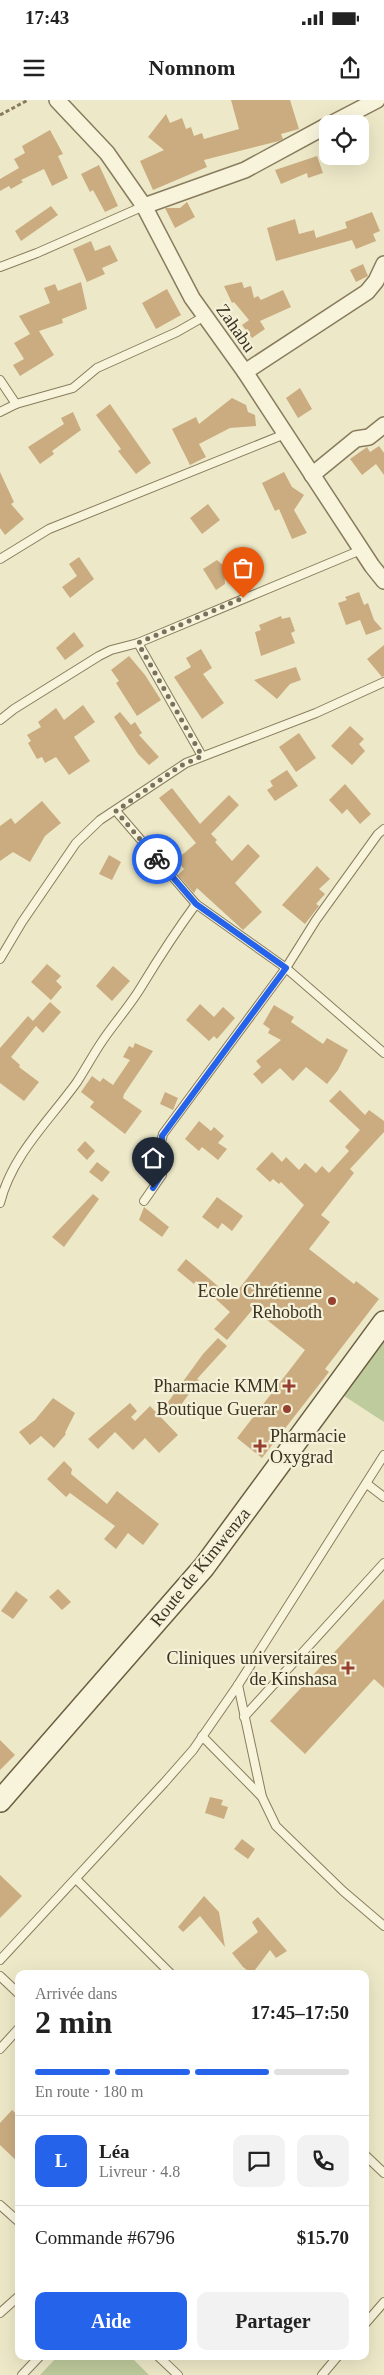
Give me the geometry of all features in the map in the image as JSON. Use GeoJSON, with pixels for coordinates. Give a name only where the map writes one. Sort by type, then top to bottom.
{"type":"FeatureCollection","features":[{"type":"Feature","properties":{"kind":"street","name":"Zahabu"},"geometry":{"type":"LineString","coordinates":[[57,100],[108,153],[144,206],[192,298],[245,372],[361,550],[378,562],[384,581]]}},
{"type":"Feature","properties":{"kind":"street"},"geometry":{"type":"LineString","coordinates":[[348,115],[377,100]]}},
{"type":"Feature","properties":{"kind":"street"},"geometry":{"type":"LineString","coordinates":[[144,206],[245,170],[319,131]]}},
{"type":"Feature","properties":{"kind":"street"},"geometry":{"type":"LineString","coordinates":[[245,372],[367,292],[376,281],[384,264]]}},
{"type":"Feature","properties":{"kind":"street"},"geometry":{"type":"LineString","coordinates":[[312,475],[356,439],[369,437],[384,425]]}},
{"type":"Feature","properties":{"kind":"street","name":"Route de Kimwenza"},"geometry":{"type":"LineString","coordinates":[[0,1801],[204,1567],[384,1322]]}},
{"type":"Feature","properties":{"kind":"lane"},"geometry":{"type":"LineString","coordinates":[[0,267],[37,253],[144,206]]}},
{"type":"Feature","properties":{"kind":"lane"},"geometry":{"type":"LineString","coordinates":[[0,412],[16,404],[73,388],[97,368],[177,332],[205,316]]}},
{"type":"Feature","properties":{"kind":"lane"},"geometry":{"type":"LineString","coordinates":[[0,380],[16,404]]}},
{"type":"Feature","properties":{"kind":"lane"},"geometry":{"type":"LineString","coordinates":[[0,559],[50,529],[286,434]]}},
{"type":"Feature","properties":{"kind":"lane"},"geometry":{"type":"LineString","coordinates":[[0,720],[111,650],[138,643],[361,550]]}},
{"type":"Feature","properties":{"kind":"lane"},"geometry":{"type":"LineString","coordinates":[[138,643],[202,756]]}},
{"type":"Feature","properties":{"kind":"lane"},"geometry":{"type":"LineString","coordinates":[[0,960],[22,922],[76,843],[100,820],[180,766],[316,712],[384,682]]}},
{"type":"Feature","properties":{"kind":"lane"},"geometry":{"type":"LineString","coordinates":[[116,811],[196,904],[286,968],[384,1053]]}},
{"type":"Feature","properties":{"kind":"lane"},"geometry":{"type":"LineString","coordinates":[[144,1201],[162,1175],[161,1142],[163,1134],[286,968],[316,920],[378,834],[384,829]]}},
{"type":"Feature","properties":{"kind":"lane"},"geometry":{"type":"LineString","coordinates":[[0,1203],[5,1182],[26,1150],[77,1082],[116,1020],[143,985],[153,965],[196,904]]}},
{"type":"Feature","properties":{"kind":"lane"},"geometry":{"type":"LineString","coordinates":[[0,1960],[164,1784],[202,1736],[238,1685],[384,1455]]}},
{"type":"Feature","properties":{"kind":"lane"},"geometry":{"type":"LineString","coordinates":[[366,1484],[384,1497]]}},
{"type":"Feature","properties":{"kind":"lane"},"geometry":{"type":"LineString","coordinates":[[244,1717],[384,1563]]}},
{"type":"Feature","properties":{"kind":"lane"},"geometry":{"type":"LineString","coordinates":[[238,1685],[262,1797],[276,1826],[384,1926]]}},
{"type":"Feature","properties":{"kind":"lane"},"geometry":{"type":"LineString","coordinates":[[202,1736],[262,1797]]}},
{"type":"Feature","properties":{"kind":"lane"},"geometry":{"type":"LineString","coordinates":[[76,1879],[167,1970]]}},
{"type":"Feature","properties":{"kind":"lane"},"geometry":{"type":"LineString","coordinates":[[0,1976],[15,1990]]}},
{"type":"Feature","properties":{"kind":"lane"},"geometry":{"type":"LineString","coordinates":[[0,2049],[15,2032]]}},
{"type":"Feature","properties":{"kind":"lane"},"geometry":{"type":"LineString","coordinates":[[369,2159],[384,2173]]}},
{"type":"Feature","properties":{"kind":"lane"},"geometry":{"type":"LineString","coordinates":[[0,2205],[15,2218]]}},
{"type":"Feature","properties":{"kind":"lane"},"geometry":{"type":"LineString","coordinates":[[0,2313],[15,2300]]}},
{"type":"Feature","properties":{"kind":"lane"},"geometry":{"type":"LineString","coordinates":[[369,2319],[384,2302]]}},
{"type":"Feature","properties":{"kind":"lane"},"geometry":{"type":"LineString","coordinates":[[22,2375],[36,2360]]}},
{"type":"Feature","properties":{"kind":"lane"},"geometry":{"type":"LineString","coordinates":[[162,2360],[178,2375]]}},
{"type":"Feature","properties":{"kind":"lane"},"geometry":{"type":"LineString","coordinates":[[322,2375],[335,2360]]}},
{"type":"Feature","properties":{"kind":"path"},"geometry":{"type":"LineString","coordinates":[[0,115],[28,100]]}},
{"type":"Feature","properties":{"kind":"green space"},"geometry":{"type":"Polygon","coordinates":[[[384,1322],[384,1422],[335,1390],[384,1322]]]}},
{"type":"Feature","properties":{"kind":"green space"},"geometry":{"type":"Polygon","coordinates":[[[54,2360],[134,2360],[149,2375],[40,2375],[54,2360]]]}},
{"type":"Feature","properties":{"kind":"building"},"geometry":{"type":"Polygon","coordinates":[[[231,100],[290,100],[299,129],[281,134],[283,139],[279,141],[204,160],[207,167],[153,190],[140,161],[164,150],[148,137],[166,114],[170,123],[182,118],[186,129],[191,127],[194,136],[202,133],[204,139],[239,129],[231,100]]]}},
{"type":"Feature","properties":{"kind":"building"},"geometry":{"type":"Polygon","coordinates":[[[50,130],[63,154],[58,156],[68,178],[52,186],[44,169],[21,180],[23,182],[11,189],[9,186],[0,191],[0,179],[19,168],[14,159],[25,153],[22,146],[50,130]]]}},
{"type":"Feature","properties":{"kind":"building"},"geometry":{"type":"Polygon","coordinates":[[[317,156],[323,173],[308,178],[307,173],[281,184],[275,170],[317,156]]]}},
{"type":"Feature","properties":{"kind":"building"},"geometry":{"type":"Polygon","coordinates":[[[99,165],[118,206],[105,212],[93,190],[90,192],[81,174],[99,165]]]}},
{"type":"Feature","properties":{"kind":"building"},"geometry":{"type":"Polygon","coordinates":[[[187,202],[195,217],[175,228],[165,208],[180,208],[187,202]]]}},
{"type":"Feature","properties":{"kind":"building"},"geometry":{"type":"Polygon","coordinates":[[[51,206],[58,215],[21,241],[15,231],[51,206]]]}},
{"type":"Feature","properties":{"kind":"building"},"geometry":{"type":"Polygon","coordinates":[[[372,212],[380,231],[373,234],[376,241],[356,249],[352,240],[276,261],[267,228],[295,219],[299,234],[314,230],[316,238],[347,228],[345,222],[372,212]]]}},
{"type":"Feature","properties":{"kind":"building"},"geometry":{"type":"Polygon","coordinates":[[[91,241],[95,251],[110,245],[118,261],[102,268],[105,274],[87,282],[73,249],[91,241]]]}},
{"type":"Feature","properties":{"kind":"building"},"geometry":{"type":"Polygon","coordinates":[[[363,264],[368,276],[356,282],[350,270],[363,264]]]}},
{"type":"Feature","properties":{"kind":"building"},"geometry":{"type":"Polygon","coordinates":[[[81,282],[87,309],[62,319],[63,323],[39,331],[54,355],[20,376],[13,365],[24,359],[14,343],[30,334],[19,316],[50,303],[44,288],[55,284],[58,291],[81,282]]]}},
{"type":"Feature","properties":{"kind":"building"},"geometry":{"type":"Polygon","coordinates":[[[242,282],[244,288],[251,286],[254,298],[258,296],[261,300],[283,290],[291,307],[260,321],[265,329],[252,338],[242,325],[249,320],[234,302],[232,303],[224,286],[242,282]]]}},
{"type":"Feature","properties":{"kind":"building"},"geometry":{"type":"Polygon","coordinates":[[[167,289],[181,315],[156,329],[142,303],[167,289]]]}},
{"type":"Feature","properties":{"kind":"building"},"geometry":{"type":"Polygon","coordinates":[[[300,388],[312,409],[298,418],[286,398],[300,388]]]}},
{"type":"Feature","properties":{"kind":"building"},"geometry":{"type":"Polygon","coordinates":[[[232,398],[246,405],[248,412],[255,415],[256,426],[230,428],[199,444],[206,457],[190,465],[172,429],[196,417],[199,424],[232,398]]]}},
{"type":"Feature","properties":{"kind":"building"},"geometry":{"type":"Polygon","coordinates":[[[110,404],[151,463],[136,474],[118,451],[121,449],[96,415],[110,404]]]}},
{"type":"Feature","properties":{"kind":"building"},"geometry":{"type":"Polygon","coordinates":[[[73,412],[81,430],[52,451],[54,454],[40,464],[28,447],[64,424],[61,418],[73,412]]]}},
{"type":"Feature","properties":{"kind":"building"},"geometry":{"type":"Polygon","coordinates":[[[379,446],[384,453],[384,475],[376,464],[362,475],[350,459],[367,447],[370,452],[379,446]]]}},
{"type":"Feature","properties":{"kind":"building"},"geometry":{"type":"Polygon","coordinates":[[[0,472],[14,502],[11,504],[24,519],[5,535],[0,528],[0,472]]]}},
{"type":"Feature","properties":{"kind":"building"},"geometry":{"type":"Polygon","coordinates":[[[284,472],[292,487],[304,495],[294,510],[307,533],[292,539],[279,509],[275,511],[262,483],[284,472]]]}},
{"type":"Feature","properties":{"kind":"building"},"geometry":{"type":"Polygon","coordinates":[[[208,504],[220,520],[202,534],[190,518],[208,504]]]}},
{"type":"Feature","properties":{"kind":"building"},"geometry":{"type":"Polygon","coordinates":[[[79,557],[94,579],[70,598],[62,587],[77,576],[69,564],[79,557]]]}},
{"type":"Feature","properties":{"kind":"building"},"geometry":{"type":"Polygon","coordinates":[[[217,560],[224,566],[225,584],[216,590],[203,569],[217,560]]]}},
{"type":"Feature","properties":{"kind":"building"},"geometry":{"type":"Polygon","coordinates":[[[359,592],[364,605],[368,603],[374,620],[382,629],[366,635],[360,620],[346,625],[338,603],[347,600],[345,597],[359,592]]]}},
{"type":"Feature","properties":{"kind":"building"},"geometry":{"type":"Polygon","coordinates":[[[281,616],[282,619],[290,617],[295,631],[291,633],[295,643],[261,656],[255,632],[261,630],[259,625],[281,616]]]}},
{"type":"Feature","properties":{"kind":"building"},"geometry":{"type":"Polygon","coordinates":[[[74,632],[84,646],[65,660],[56,648],[74,632]]]}},
{"type":"Feature","properties":{"kind":"building"},"geometry":{"type":"Polygon","coordinates":[[[384,645],[384,676],[382,677],[367,659],[384,645]]]}},
{"type":"Feature","properties":{"kind":"building"},"geometry":{"type":"Polygon","coordinates":[[[201,649],[212,668],[203,674],[224,703],[202,719],[174,677],[191,667],[186,658],[201,649]]]}},
{"type":"Feature","properties":{"kind":"building"},"geometry":{"type":"Polygon","coordinates":[[[129,656],[145,675],[161,700],[137,716],[116,683],[119,681],[111,670],[129,656]]]}},
{"type":"Feature","properties":{"kind":"building"},"geometry":{"type":"Polygon","coordinates":[[[296,667],[301,680],[290,684],[277,699],[254,680],[296,667]]]}},
{"type":"Feature","properties":{"kind":"building"},"geometry":{"type":"Polygon","coordinates":[[[83,705],[95,722],[74,737],[90,761],[69,775],[56,757],[45,763],[42,757],[37,759],[28,743],[31,741],[27,735],[41,727],[38,722],[56,708],[64,720],[83,705]]]}},
{"type":"Feature","properties":{"kind":"building"},"geometry":{"type":"Polygon","coordinates":[[[120,712],[131,725],[135,722],[142,733],[139,735],[159,757],[149,765],[138,754],[114,717],[120,712]]]}},
{"type":"Feature","properties":{"kind":"building"},"geometry":{"type":"Polygon","coordinates":[[[350,726],[364,739],[359,744],[365,751],[352,765],[331,746],[350,726]]]}},
{"type":"Feature","properties":{"kind":"building"},"geometry":{"type":"Polygon","coordinates":[[[299,733],[316,758],[296,772],[279,747],[299,733]]]}},
{"type":"Feature","properties":{"kind":"building"},"geometry":{"type":"Polygon","coordinates":[[[287,770],[298,786],[275,801],[267,790],[273,786],[270,781],[287,770]]]}},
{"type":"Feature","properties":{"kind":"building"},"geometry":{"type":"Polygon","coordinates":[[[345,784],[371,814],[360,824],[347,809],[342,814],[329,800],[345,784]]]}},
{"type":"Feature","properties":{"kind":"building"},"geometry":{"type":"Polygon","coordinates":[[[172,788],[200,824],[229,795],[239,805],[211,834],[217,840],[215,842],[232,861],[248,844],[260,856],[235,883],[262,912],[243,930],[197,888],[194,893],[178,875],[184,869],[176,860],[196,843],[159,798],[172,788]]]}},
{"type":"Feature","properties":{"kind":"building"},"geometry":{"type":"Polygon","coordinates":[[[42,801],[61,823],[45,836],[30,862],[13,852],[0,861],[0,826],[11,818],[15,824],[42,801]]]}},
{"type":"Feature","properties":{"kind":"building"},"geometry":{"type":"Polygon","coordinates":[[[109,855],[121,862],[112,880],[99,874],[109,855]]]}},
{"type":"Feature","properties":{"kind":"building"},"geometry":{"type":"Polygon","coordinates":[[[317,866],[330,879],[319,889],[325,894],[316,904],[319,906],[305,924],[282,905],[317,866]]]}},
{"type":"Feature","properties":{"kind":"building"},"geometry":{"type":"Polygon","coordinates":[[[47,964],[61,976],[56,981],[62,987],[51,1000],[31,982],[47,964]]]}},
{"type":"Feature","properties":{"kind":"building"},"geometry":{"type":"Polygon","coordinates":[[[113,966],[130,981],[112,1001],[96,986],[113,966]]]}},
{"type":"Feature","properties":{"kind":"building"},"geometry":{"type":"Polygon","coordinates":[[[50,1002],[61,1012],[43,1033],[36,1026],[11,1057],[20,1065],[19,1067],[39,1082],[24,1101],[0,1083],[0,1048],[28,1016],[33,1021],[50,1002]]]}},
{"type":"Feature","properties":{"kind":"building"},"geometry":{"type":"Polygon","coordinates":[[[200,1004],[214,1017],[223,1007],[235,1018],[217,1039],[214,1036],[209,1041],[186,1020],[200,1004]]]}},
{"type":"Feature","properties":{"kind":"building"},"geometry":{"type":"Polygon","coordinates":[[[274,1005],[294,1017],[291,1022],[323,1044],[327,1038],[348,1050],[338,1070],[327,1084],[306,1067],[293,1081],[280,1068],[262,1084],[253,1074],[261,1067],[256,1061],[281,1040],[268,1033],[270,1029],[263,1024],[274,1005]]]}},
{"type":"Feature","properties":{"kind":"building"},"geometry":{"type":"Polygon","coordinates":[[[135,1043],[153,1051],[124,1094],[123,1098],[142,1111],[125,1134],[90,1107],[94,1102],[81,1092],[92,1076],[100,1082],[103,1078],[113,1085],[130,1060],[123,1057],[129,1046],[133,1048],[135,1043]]]}},
{"type":"Feature","properties":{"kind":"building"},"geometry":{"type":"Polygon","coordinates":[[[340,1090],[365,1115],[369,1110],[384,1121],[384,1132],[350,1169],[354,1173],[321,1215],[330,1222],[309,1249],[354,1284],[356,1281],[379,1299],[325,1369],[329,1372],[262,1458],[237,1438],[305,1350],[253,1309],[227,1340],[214,1329],[230,1312],[196,1281],[194,1284],[177,1270],[186,1259],[232,1298],[304,1205],[281,1182],[279,1184],[273,1179],[270,1182],[256,1169],[272,1152],[282,1162],[286,1157],[299,1170],[305,1163],[316,1173],[322,1166],[329,1173],[349,1151],[345,1147],[360,1130],[329,1101],[340,1090]]]}},
{"type":"Feature","properties":{"kind":"building"},"geometry":{"type":"Polygon","coordinates":[[[165,1092],[178,1098],[173,1110],[160,1104],[165,1092]]]}},
{"type":"Feature","properties":{"kind":"building"},"geometry":{"type":"Polygon","coordinates":[[[199,1121],[211,1131],[214,1127],[224,1136],[218,1143],[227,1149],[218,1160],[202,1147],[199,1151],[185,1139],[199,1121]]]}},
{"type":"Feature","properties":{"kind":"building"},"geometry":{"type":"Polygon","coordinates":[[[85,1141],[95,1151],[87,1160],[77,1150],[85,1141]]]}},
{"type":"Feature","properties":{"kind":"building"},"geometry":{"type":"Polygon","coordinates":[[[97,1162],[110,1172],[102,1182],[89,1172],[97,1162]]]}},
{"type":"Feature","properties":{"kind":"building"},"geometry":{"type":"Polygon","coordinates":[[[93,1194],[99,1199],[64,1247],[52,1237],[93,1194]]]}},
{"type":"Feature","properties":{"kind":"building"},"geometry":{"type":"Polygon","coordinates":[[[217,1197],[243,1216],[232,1231],[222,1223],[218,1229],[202,1217],[217,1197]]]}},
{"type":"Feature","properties":{"kind":"building"},"geometry":{"type":"Polygon","coordinates":[[[144,1207],[169,1227],[162,1237],[139,1220],[144,1207]]]}},
{"type":"Feature","properties":{"kind":"building"},"geometry":{"type":"Polygon","coordinates":[[[218,1338],[227,1346],[197,1379],[199,1380],[173,1416],[163,1409],[203,1354],[218,1338]]]}},
{"type":"Feature","properties":{"kind":"building"},"geometry":{"type":"Polygon","coordinates":[[[53,1398],[75,1413],[66,1434],[54,1448],[41,1436],[30,1445],[19,1432],[35,1420],[53,1398]]]}},
{"type":"Feature","properties":{"kind":"building"},"geometry":{"type":"Polygon","coordinates":[[[130,1403],[137,1411],[131,1417],[135,1421],[150,1406],[178,1435],[159,1453],[145,1438],[133,1450],[115,1432],[98,1449],[88,1439],[130,1403]]]}},
{"type":"Feature","properties":{"kind":"building"},"geometry":{"type":"Polygon","coordinates":[[[64,1461],[72,1469],[71,1474],[107,1504],[117,1491],[159,1524],[143,1545],[128,1533],[116,1549],[104,1539],[115,1526],[70,1493],[66,1497],[47,1479],[64,1461]]]}},
{"type":"Feature","properties":{"kind":"building"},"geometry":{"type":"Polygon","coordinates":[[[58,1589],[71,1602],[62,1610],[49,1597],[58,1589]]]}},
{"type":"Feature","properties":{"kind":"building"},"geometry":{"type":"Polygon","coordinates":[[[16,1591],[28,1600],[13,1619],[1,1611],[16,1591]]]}},
{"type":"Feature","properties":{"kind":"building"},"geometry":{"type":"Polygon","coordinates":[[[384,1599],[384,1688],[374,1679],[305,1754],[270,1721],[384,1599]]]}},
{"type":"Feature","properties":{"kind":"building"},"geometry":{"type":"Polygon","coordinates":[[[0,1740],[15,1755],[0,1770],[0,1740]]]}},
{"type":"Feature","properties":{"kind":"building"},"geometry":{"type":"Polygon","coordinates":[[[210,1797],[223,1800],[221,1805],[228,1807],[224,1819],[205,1813],[210,1797]]]}},
{"type":"Feature","properties":{"kind":"building"},"geometry":{"type":"Polygon","coordinates":[[[242,1839],[255,1849],[248,1859],[234,1849],[242,1839]]]}},
{"type":"Feature","properties":{"kind":"building"},"geometry":{"type":"Polygon","coordinates":[[[0,1875],[22,1896],[0,1918],[0,1875]]]}},
{"type":"Feature","properties":{"kind":"building"},"geometry":{"type":"Polygon","coordinates":[[[204,1896],[219,1912],[225,1947],[200,1916],[183,1932],[178,1927],[204,1896]]]}},
{"type":"Feature","properties":{"kind":"building"},"geometry":{"type":"Polygon","coordinates":[[[258,1917],[287,1951],[276,1958],[270,1950],[255,1970],[247,1970],[232,1953],[258,1932],[252,1922],[258,1917]]]}},
{"type":"Feature","properties":{"kind":"building"},"geometry":{"type":"Polygon","coordinates":[[[12,2110],[15,2113],[15,2159],[0,2145],[0,2123],[12,2110]]]}},
{"type":"Feature","properties":{"kind":"way so far"},"geometry":{"type":"LineString","coordinates":[[157,859],[116,811],[180,766],[202,756],[138,643],[243,598]]}},
{"type":"Feature","properties":{"kind":"place","name":"Ecole Chrétienne Rehoboth"},"geometry":{"type":"Point","coordinates":[332,1301]}},
{"type":"Feature","properties":{"kind":"place","name":"Pharmacie KMM"},"geometry":{"type":"Point","coordinates":[289,1386]}},
{"type":"Feature","properties":{"kind":"place","name":"Boutique Guerar"},"geometry":{"type":"Point","coordinates":[287,1409]}},
{"type":"Feature","properties":{"kind":"place","name":"Pharmacie Oxygrad"},"geometry":{"type":"Point","coordinates":[260,1446]}},
{"type":"Feature","properties":{"kind":"place","name":"Cliniques universitaires de Kinshasa"},"geometry":{"type":"Point","coordinates":[348,1668]}},
{"type":"Feature","properties":{"kind":"route"},"geometry":{"type":"LineString","coordinates":[[153,1188],[163,1172],[162,1136],[286,968],[196,904],[157,859]]}}]}
